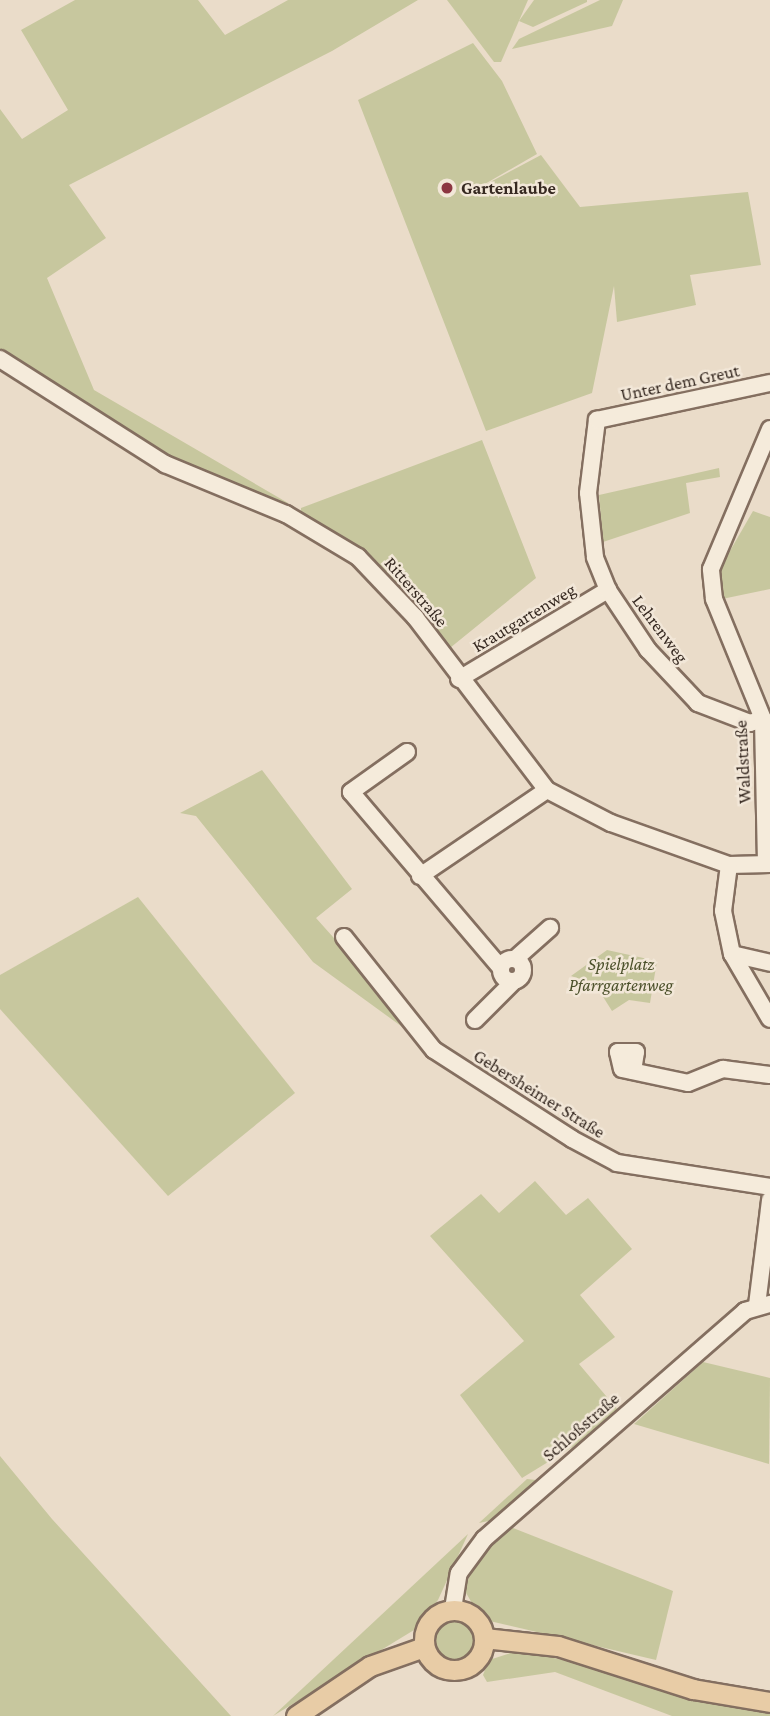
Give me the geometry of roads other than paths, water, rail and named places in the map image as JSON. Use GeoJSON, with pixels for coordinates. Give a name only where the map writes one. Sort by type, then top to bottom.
{"type":"FeatureCollection","features":[{"type":"Feature","properties":{"kind":"main road"},"geometry":{"type":"LineString","coordinates":[[453,1609],[475,1618],[484,1638],[478,1659],[458,1670],[433,1662],[424,1647],[430,1621],[453,1609]]}},
{"type":"Feature","properties":{"kind":"main road"},"geometry":{"type":"LineString","coordinates":[[484,1638],[558,1646],[693,1689],[770,1702]]}},
{"type":"Feature","properties":{"kind":"main road"},"geometry":{"type":"LineString","coordinates":[[296,1716],[363,1670],[424,1647]]}},
{"type":"Feature","properties":{"kind":"street","name":"Ritterstraße"},"geometry":{"type":"LineString","coordinates":[[0,359],[165,464],[286,514],[358,557],[415,617],[459,680],[547,790],[611,823],[729,865],[768,863]]}},
{"type":"Feature","properties":{"kind":"street","name":"Unter dem Greut"},"geometry":{"type":"LineString","coordinates":[[597,420],[770,383]]}},
{"type":"Feature","properties":{"kind":"street","name":"Lehrenweg"},"geometry":{"type":"LineString","coordinates":[[597,420],[588,526],[608,590],[648,650],[698,703],[750,723],[763,719]]}},
{"type":"Feature","properties":{"kind":"street","name":"Waldstraße"},"geometry":{"type":"LineString","coordinates":[[768,863],[763,719],[714,599],[711,569],[770,429]]}},
{"type":"Feature","properties":{"kind":"street","name":"Krautgartenweg"},"geometry":{"type":"LineString","coordinates":[[459,680],[608,590]]}},
{"type":"Feature","properties":{"kind":"street"},"geometry":{"type":"LineString","coordinates":[[407,752],[351,792],[420,876],[508,963],[513,982],[475,1020]]}},
{"type":"Feature","properties":{"kind":"street"},"geometry":{"type":"LineString","coordinates":[[420,876],[547,790]]}},
{"type":"Feature","properties":{"kind":"street"},"geometry":{"type":"LineString","coordinates":[[729,865],[723,911],[732,954],[770,1019]]}},
{"type":"Feature","properties":{"kind":"street"},"geometry":{"type":"LineString","coordinates":[[508,963],[550,928]]}},
{"type":"Feature","properties":{"kind":"street","name":"Gebersheimer Straße"},"geometry":{"type":"LineString","coordinates":[[344,937],[434,1051],[572,1139],[617,1163],[770,1186]]}},
{"type":"Feature","properties":{"kind":"street"},"geometry":{"type":"LineString","coordinates":[[732,954],[770,963]]}},
{"type":"Feature","properties":{"kind":"street"},"geometry":{"type":"LineString","coordinates":[[633,1071],[688,1083],[723,1069],[770,1075]]}},
{"type":"Feature","properties":{"kind":"street"},"geometry":{"type":"LineString","coordinates":[[764,1304],[770,1200]]}},
{"type":"Feature","properties":{"kind":"street","name":"Schloßstraße"},"geometry":{"type":"LineString","coordinates":[[453,1609],[459,1573],[484,1539],[764,1304]]}},
{"type":"Feature","properties":{"kind":"place","name":"Gartenlaube"},"geometry":{"type":"Point","coordinates":[447,188]}},
{"type":"Feature","properties":{"kind":"park label","name":"Spielplatz Pfarrgartenweg"},"geometry":{"type":"Point","coordinates":[621,975]}}]}
